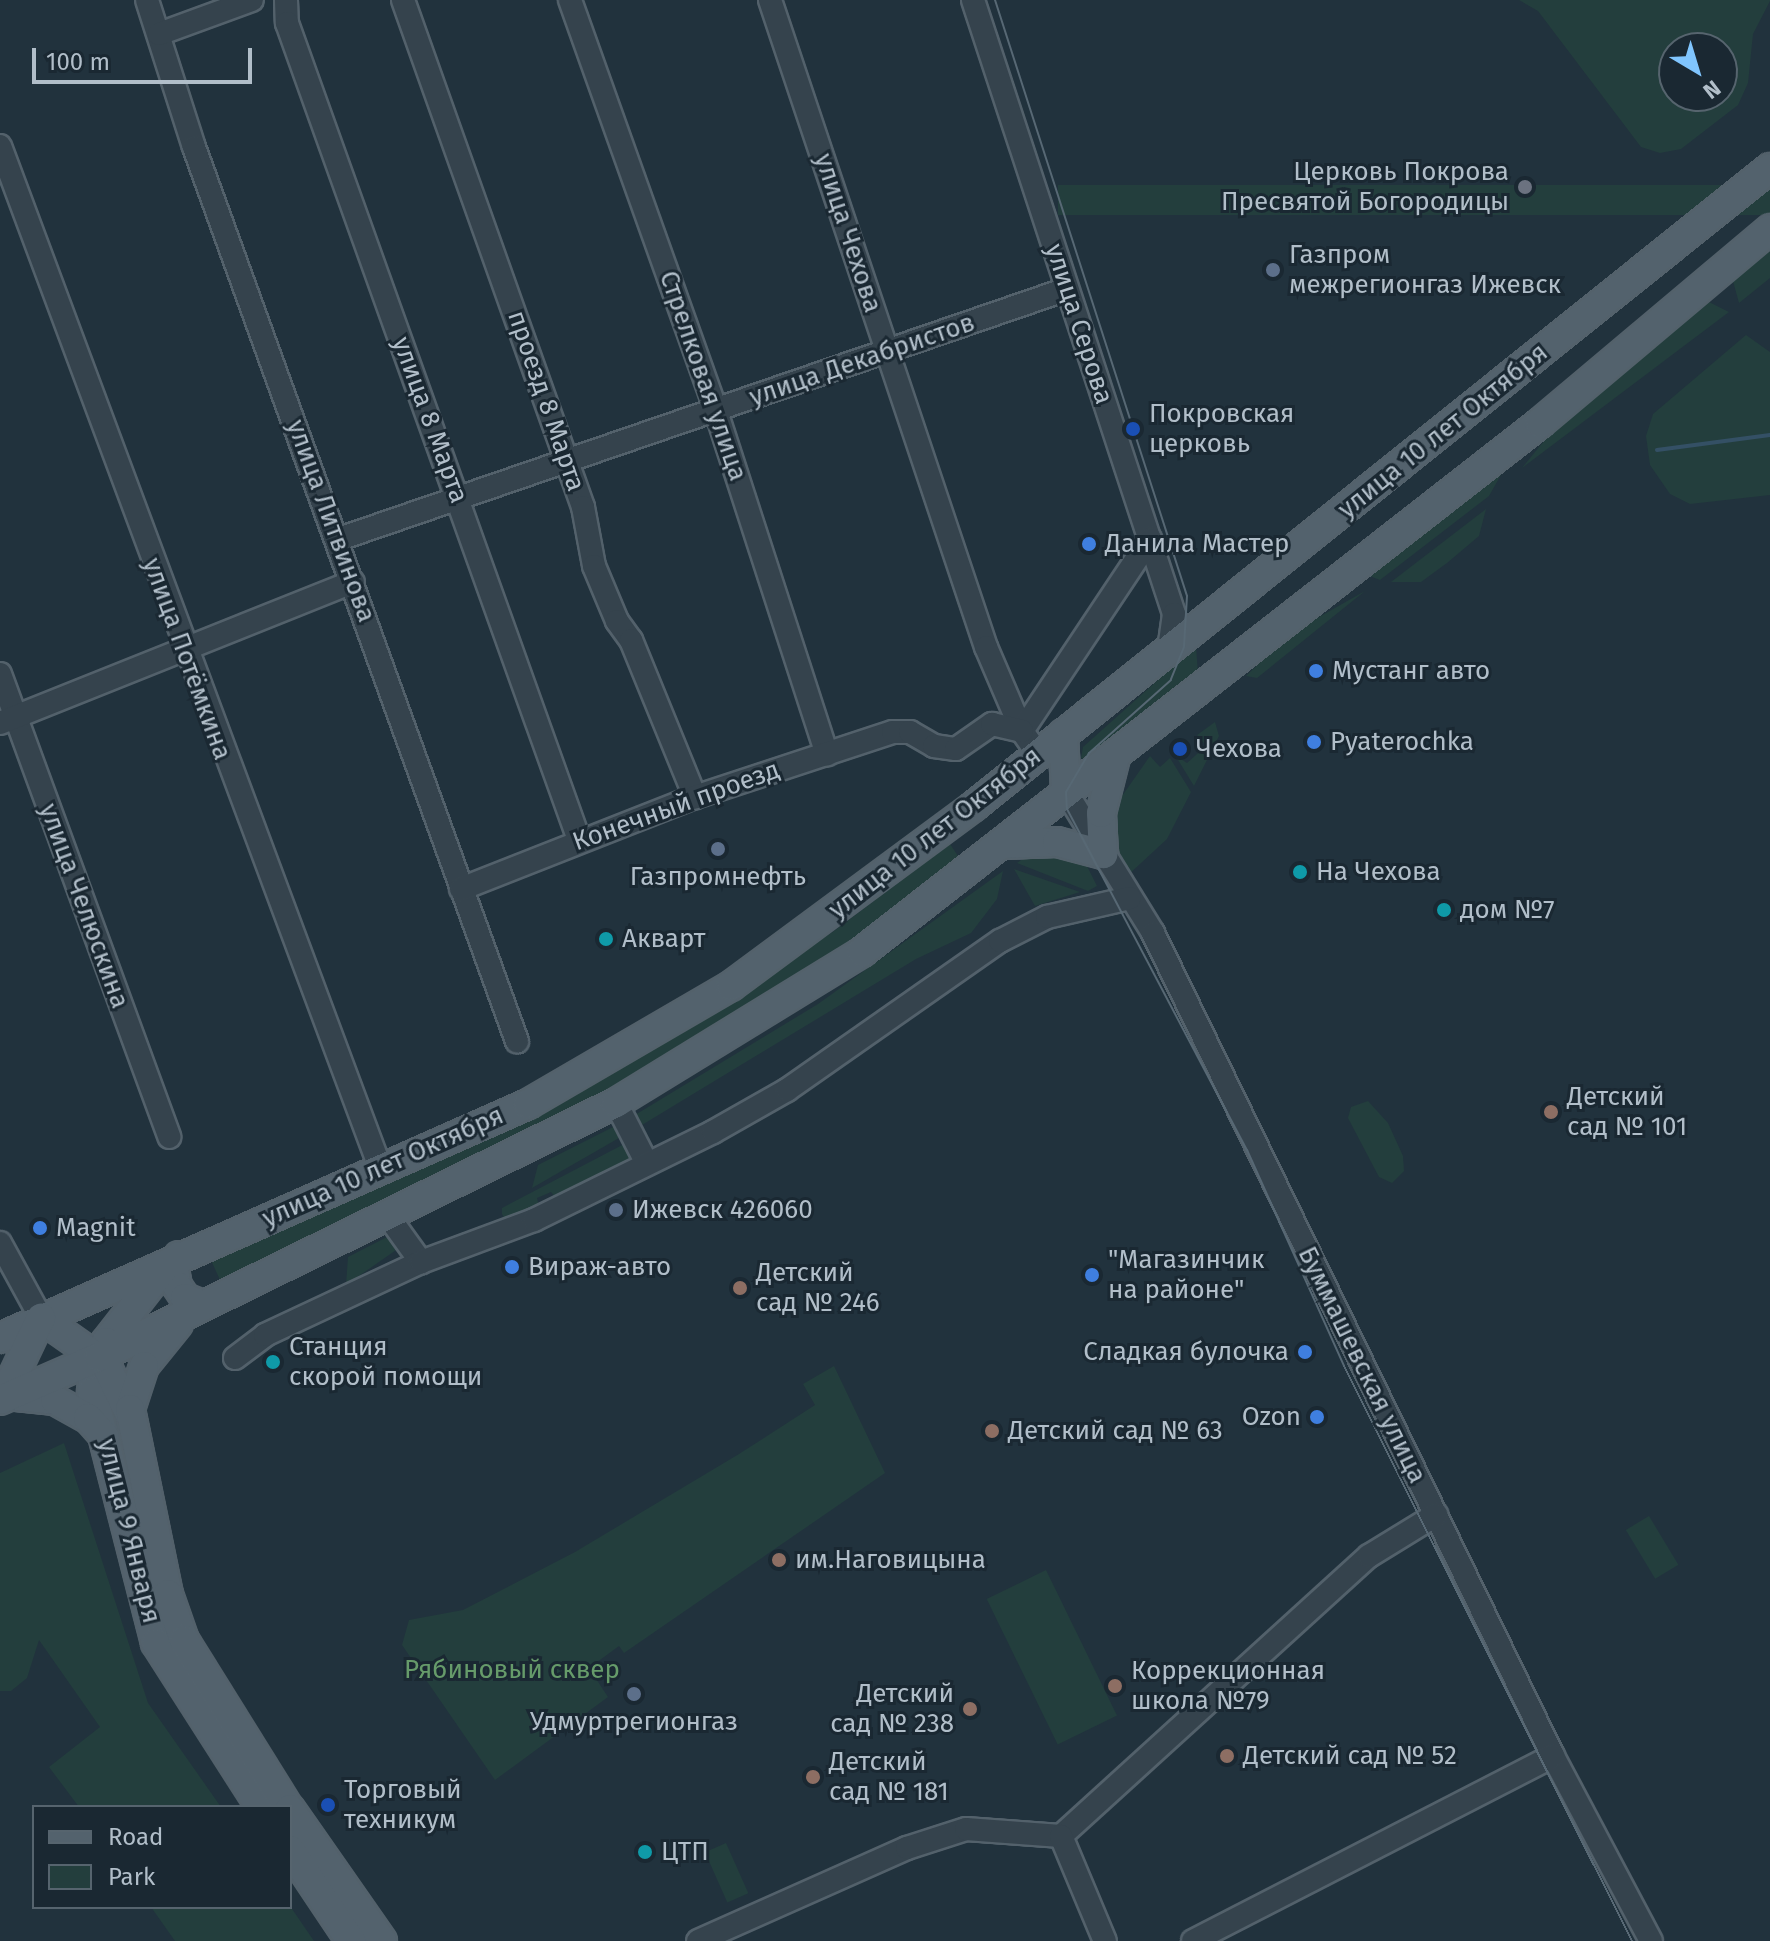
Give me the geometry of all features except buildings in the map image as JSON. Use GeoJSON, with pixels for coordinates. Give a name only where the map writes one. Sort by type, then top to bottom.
{"type":"FeatureCollection","features":[{"type":"Feature","properties":{"kind":"main road","name":"улица 10 лет Октября"},"geometry":{"type":"LineString","coordinates":[[0,1338],[179,1256],[528,1104],[731,986],[943,830],[1030,742],[1063,734],[1770,168]]}},
{"type":"Feature","properties":{"kind":"main road","name":"улица 10 лет Октября"},"geometry":{"type":"LineString","coordinates":[[2,1399],[99,1357],[200,1304],[388,1216],[616,1103],[862,952],[1540,423],[1770,229]]}},
{"type":"Feature","properties":{"kind":"main road"},"geometry":{"type":"LineString","coordinates":[[1063,734],[1066,792]]}},
{"type":"Feature","properties":{"kind":"main road"},"geometry":{"type":"LineString","coordinates":[[1004,844],[1057,842],[1103,854],[1101,813],[1116,754]]}},
{"type":"Feature","properties":{"kind":"main road"},"geometry":{"type":"LineString","coordinates":[[943,830],[964,846],[969,859],[960,876]]}},
{"type":"Feature","properties":{"kind":"main road"},"geometry":{"type":"LineString","coordinates":[[179,1256],[174,1269],[177,1286],[185,1298],[200,1304]]}},
{"type":"Feature","properties":{"kind":"main road","name":"улица 9 Января"},"geometry":{"type":"LineString","coordinates":[[179,1256],[135,1300],[99,1357],[92,1392],[108,1441],[137,1579],[156,1643],[260,1805]]}},
{"type":"Feature","properties":{"kind":"main road","name":"улица 9 Января"},"geometry":{"type":"LineString","coordinates":[[200,1304],[148,1358],[131,1398],[131,1418],[168,1594],[184,1640],[287,1805]]}},
{"type":"Feature","properties":{"kind":"main road"},"geometry":{"type":"LineString","coordinates":[[108,1441],[88,1418],[55,1400],[2,1399],[41,1318],[99,1357],[110,1369],[131,1418]]}},
{"type":"Feature","properties":{"kind":"main road","name":"улица 9 Января"},"geometry":{"type":"LineString","coordinates":[[292,1812],[382,1941]]}},
{"type":"Feature","properties":{"kind":"main road"},"geometry":{"type":"LineString","coordinates":[[292,1853],[351,1941]]}},
{"type":"Feature","properties":{"kind":"street","name":"улица Литвинова"},"geometry":{"type":"LineString","coordinates":[[147,0],[194,147],[339,539],[517,1041]]}},
{"type":"Feature","properties":{"kind":"street"},"geometry":{"type":"LineString","coordinates":[[159,34],[252,0]]}},
{"type":"Feature","properties":{"kind":"street","name":"улица 8 Марта"},"geometry":{"type":"LineString","coordinates":[[286,0],[287,23],[579,840]]}},
{"type":"Feature","properties":{"kind":"street","name":"проезд 8 Марта"},"geometry":{"type":"LineString","coordinates":[[403,0],[567,458],[583,507],[594,566],[617,621],[631,640],[695,797]]}},
{"type":"Feature","properties":{"kind":"street","name":"Стрелковая улица"},"geometry":{"type":"LineString","coordinates":[[570,0],[716,411],[827,754]]}},
{"type":"Feature","properties":{"kind":"street","name":"улица Чехова"},"geometry":{"type":"LineString","coordinates":[[770,0],[986,647],[1030,742]]}},
{"type":"Feature","properties":{"kind":"street","name":"улица Серова"},"geometry":{"type":"LineString","coordinates":[[973,0],[1174,614],[1169,650]]}},
{"type":"Feature","properties":{"kind":"street","name":"улица Потёмкина"},"geometry":{"type":"LineString","coordinates":[[0,146],[183,649],[381,1170]]}},
{"type":"Feature","properties":{"kind":"street","name":"улица Декабристов"},"geometry":{"type":"LineString","coordinates":[[339,539],[567,458],[716,411],[1067,289]]}},
{"type":"Feature","properties":{"kind":"street"},"geometry":{"type":"LineString","coordinates":[[1030,742],[1150,539]]}},
{"type":"Feature","properties":{"kind":"street"},"geometry":{"type":"LineString","coordinates":[[8,720],[353,582]]}},
{"type":"Feature","properties":{"kind":"street","name":"улица Челюскина"},"geometry":{"type":"LineString","coordinates":[[0,674],[8,720],[169,1137]]}},
{"type":"Feature","properties":{"kind":"street","name":"Конечный проезд"},"geometry":{"type":"LineString","coordinates":[[461,889],[579,840],[695,797],[893,732],[910,732],[934,746],[956,749],[992,724],[1030,742]]}},
{"type":"Feature","properties":{"kind":"street","name":"Буммашевская улица"},"geometry":{"type":"LineString","coordinates":[[1066,792],[1153,933],[1553,1756],[1651,1941]]}},
{"type":"Feature","properties":{"kind":"street"},"geometry":{"type":"LineString","coordinates":[[235,1358],[265,1335],[421,1262],[534,1220],[787,1090],[1000,941],[1047,917],[1130,898]]}},
{"type":"Feature","properties":{"kind":"street"},"geometry":{"type":"LineString","coordinates":[[616,1103],[646,1162]]}},
{"type":"Feature","properties":{"kind":"street"},"geometry":{"type":"LineString","coordinates":[[388,1216],[421,1262]]}},
{"type":"Feature","properties":{"kind":"street"},"geometry":{"type":"LineString","coordinates":[[0,1243],[4,1266],[30,1291],[41,1318]]}},
{"type":"Feature","properties":{"kind":"street"},"geometry":{"type":"LineString","coordinates":[[698,1941],[894,1854],[966,1829],[1061,1836],[1369,1556],[1436,1515]]}},
{"type":"Feature","properties":{"kind":"street"},"geometry":{"type":"LineString","coordinates":[[1193,1941],[1553,1756]]}},
{"type":"Feature","properties":{"kind":"street"},"geometry":{"type":"LineString","coordinates":[[1061,1836],[1105,1941]]}},
{"type":"Feature","properties":{"kind":"green space"},"geometry":{"type":"Polygon","coordinates":[[[1519,0],[1770,0],[1753,34],[1748,83],[1738,105],[1738,32],[1658,32],[1658,112],[1729,112],[1681,149],[1660,153],[1641,147],[1538,11],[1519,0]]]}},
{"type":"Feature","properties":{"kind":"green space"},"geometry":{"type":"Polygon","coordinates":[[[1058,185],[1770,185],[1770,215],[1058,215],[1058,185]]]}},
{"type":"Feature","properties":{"kind":"green space"},"geometry":{"type":"Polygon","coordinates":[[[1770,251],[1770,278],[1739,303],[1733,281],[1770,251]]]}},
{"type":"Feature","properties":{"kind":"green space"},"geometry":{"type":"Polygon","coordinates":[[[1709,302],[1729,312],[1522,468],[1566,414],[1709,302]]]}},
{"type":"Feature","properties":{"kind":"green space"},"geometry":{"type":"Polygon","coordinates":[[[1746,335],[1770,352],[1770,495],[1690,504],[1670,494],[1650,465],[1646,436],[1653,414],[1746,335]]]}},
{"type":"Feature","properties":{"kind":"green space"},"geometry":{"type":"Polygon","coordinates":[[[1510,459],[1489,496],[1380,580],[1367,575],[1510,459]]]}},
{"type":"Feature","properties":{"kind":"green space"},"geometry":{"type":"Polygon","coordinates":[[[1486,509],[1479,536],[1447,563],[1421,582],[1391,582],[1486,509]]]}},
{"type":"Feature","properties":{"kind":"green space"},"geometry":{"type":"Polygon","coordinates":[[[1365,591],[1257,678],[1246,676],[1289,634],[1365,591]]]}},
{"type":"Feature","properties":{"kind":"green space"},"geometry":{"type":"Polygon","coordinates":[[[1196,646],[1198,674],[1086,760],[1081,758],[1083,747],[1196,646]]]}},
{"type":"Feature","properties":{"kind":"green space"},"geometry":{"type":"Polygon","coordinates":[[[1215,722],[1219,736],[1194,786],[1175,755],[1187,763],[1206,746],[1197,735],[1215,722]]]}},
{"type":"Feature","properties":{"kind":"green space"},"geometry":{"type":"Polygon","coordinates":[[[1150,756],[1160,767],[1170,758],[1191,792],[1167,839],[1127,876],[1116,856],[1115,806],[1150,756]]]}},
{"type":"Feature","properties":{"kind":"green space"},"geometry":{"type":"Polygon","coordinates":[[[950,844],[960,859],[865,935],[549,1128],[220,1280],[210,1258],[714,1009],[834,931],[950,844]]]}},
{"type":"Feature","properties":{"kind":"green space"},"geometry":{"type":"Polygon","coordinates":[[[1032,852],[1080,852],[1097,886],[1088,891],[1017,863],[1032,852]]]}},
{"type":"Feature","properties":{"kind":"green space"},"geometry":{"type":"Polygon","coordinates":[[[1014,869],[1080,892],[1035,906],[1014,869]]]}},
{"type":"Feature","properties":{"kind":"green space"},"geometry":{"type":"Polygon","coordinates":[[[1003,871],[997,899],[971,933],[916,959],[637,1128],[635,1115],[818,1004],[1003,871]]]}},
{"type":"Feature","properties":{"kind":"green space"},"geometry":{"type":"Polygon","coordinates":[[[1368,1101],[1388,1123],[1403,1156],[1404,1171],[1392,1183],[1379,1177],[1348,1118],[1351,1107],[1368,1101]]]}},
{"type":"Feature","properties":{"kind":"green space"},"geometry":{"type":"Polygon","coordinates":[[[617,1125],[626,1134],[532,1188],[538,1165],[617,1125]]]}},
{"type":"Feature","properties":{"kind":"green space"},"geometry":{"type":"Polygon","coordinates":[[[628,1142],[638,1161],[556,1198],[551,1192],[537,1198],[539,1206],[505,1219],[502,1214],[502,1208],[628,1142]]]}},
{"type":"Feature","properties":{"kind":"green space"},"geometry":{"type":"Polygon","coordinates":[[[387,1237],[399,1248],[346,1285],[348,1257],[387,1237]]]}},
{"type":"Feature","properties":{"kind":"green space","name":"Рябиновый сквер"},"geometry":{"type":"Polygon","coordinates":[[[834,1366],[885,1473],[624,1653],[619,1646],[589,1668],[608,1697],[495,1780],[402,1645],[409,1620],[463,1610],[575,1552],[739,1454],[815,1405],[803,1384],[834,1366]]]}},
{"type":"Feature","properties":{"kind":"green space"},"geometry":{"type":"Polygon","coordinates":[[[64,1443],[148,1703],[220,1805],[78,1805],[49,1767],[100,1727],[39,1640],[27,1678],[11,1691],[0,1691],[0,1473],[64,1443]]]}},
{"type":"Feature","properties":{"kind":"green space"},"geometry":{"type":"Polygon","coordinates":[[[1649,1516],[1678,1565],[1655,1579],[1626,1530],[1649,1516]]]}},
{"type":"Feature","properties":{"kind":"green space"},"geometry":{"type":"Polygon","coordinates":[[[1046,1570],[1117,1716],[1058,1745],[987,1599],[1046,1570]]]}},
{"type":"Feature","properties":{"kind":"green space"},"geometry":{"type":"Polygon","coordinates":[[[726,1843],[748,1893],[727,1903],[705,1852],[726,1843]]]}},
{"type":"Feature","properties":{"kind":"green space"},"geometry":{"type":"Polygon","coordinates":[[[152,1909],[292,1909],[314,1941],[175,1941],[152,1909]]]}},
{"type":"Feature","properties":{"kind":"waterway"},"geometry":{"type":"LineString","coordinates":[[1657,450],[1770,435]]}},
{"type":"Feature","properties":{"kind":"tram line"},"geometry":{"type":"LineString","coordinates":[[995,0],[1187,596],[1184,647],[1171,680],[1089,753],[1066,792],[1067,809],[1247,1150],[1344,1366],[1632,1941]]}},
{"type":"Feature","properties":{"kind":"place","name":"Церковь Покрова Пресвятой Богородицы"},"geometry":{"type":"Point","coordinates":[1525,187]}},
{"type":"Feature","properties":{"kind":"place","name":"Газпром межрегионгаз Ижевск"},"geometry":{"type":"Point","coordinates":[1273,270]}},
{"type":"Feature","properties":{"kind":"place","name":"Покровская церковь"},"geometry":{"type":"Point","coordinates":[1133,429]}},
{"type":"Feature","properties":{"kind":"place","name":"Данила Мастер"},"geometry":{"type":"Point","coordinates":[1089,544]}},
{"type":"Feature","properties":{"kind":"place","name":"Мустанг авто"},"geometry":{"type":"Point","coordinates":[1316,671]}},
{"type":"Feature","properties":{"kind":"place","name":"Pyaterochka"},"geometry":{"type":"Point","coordinates":[1314,742]}},
{"type":"Feature","properties":{"kind":"place","name":"Чехова"},"geometry":{"type":"Point","coordinates":[1180,749]}},
{"type":"Feature","properties":{"kind":"place","name":"Газпромнефть"},"geometry":{"type":"Point","coordinates":[718,849]}},
{"type":"Feature","properties":{"kind":"place","name":"На Чехова"},"geometry":{"type":"Point","coordinates":[1300,872]}},
{"type":"Feature","properties":{"kind":"place","name":"дом №7"},"geometry":{"type":"Point","coordinates":[1444,910]}},
{"type":"Feature","properties":{"kind":"place","name":"Акварт"},"geometry":{"type":"Point","coordinates":[606,939]}},
{"type":"Feature","properties":{"kind":"place","name":"Детский сад № 101"},"geometry":{"type":"Point","coordinates":[1551,1112]}},
{"type":"Feature","properties":{"kind":"place","name":"Ижевск 426060"},"geometry":{"type":"Point","coordinates":[616,1210]}},
{"type":"Feature","properties":{"kind":"place","name":"Magnit"},"geometry":{"type":"Point","coordinates":[40,1228]}},
{"type":"Feature","properties":{"kind":"place","name":"Вираж-авто"},"geometry":{"type":"Point","coordinates":[512,1267]}},
{"type":"Feature","properties":{"kind":"place","name":"\"Магазинчик на районе\""},"geometry":{"type":"Point","coordinates":[1092,1275]}},
{"type":"Feature","properties":{"kind":"place","name":"Детский сад № 246"},"geometry":{"type":"Point","coordinates":[740,1288]}},
{"type":"Feature","properties":{"kind":"place","name":"Сладкая булочка"},"geometry":{"type":"Point","coordinates":[1305,1352]}},
{"type":"Feature","properties":{"kind":"place","name":"Станция скорой помощи"},"geometry":{"type":"Point","coordinates":[273,1362]}},
{"type":"Feature","properties":{"kind":"place","name":"Ozon"},"geometry":{"type":"Point","coordinates":[1317,1417]}},
{"type":"Feature","properties":{"kind":"place","name":"Детский сад № 63"},"geometry":{"type":"Point","coordinates":[992,1431]}},
{"type":"Feature","properties":{"kind":"place","name":"им.Наговицына"},"geometry":{"type":"Point","coordinates":[779,1560]}},
{"type":"Feature","properties":{"kind":"place","name":"Коррекционная школа №79"},"geometry":{"type":"Point","coordinates":[1115,1686]}},
{"type":"Feature","properties":{"kind":"place","name":"Удмуртрегионгаз"},"geometry":{"type":"Point","coordinates":[634,1694]}},
{"type":"Feature","properties":{"kind":"place","name":"Детский сад № 238"},"geometry":{"type":"Point","coordinates":[970,1709]}},
{"type":"Feature","properties":{"kind":"place","name":"Детский сад № 52"},"geometry":{"type":"Point","coordinates":[1227,1756]}},
{"type":"Feature","properties":{"kind":"place","name":"Детский сад № 181"},"geometry":{"type":"Point","coordinates":[813,1777]}},
{"type":"Feature","properties":{"kind":"place","name":"Торговый техникум"},"geometry":{"type":"Point","coordinates":[328,1805]}},
{"type":"Feature","properties":{"kind":"place","name":"ЦТП"},"geometry":{"type":"Point","coordinates":[645,1852]}}]}
